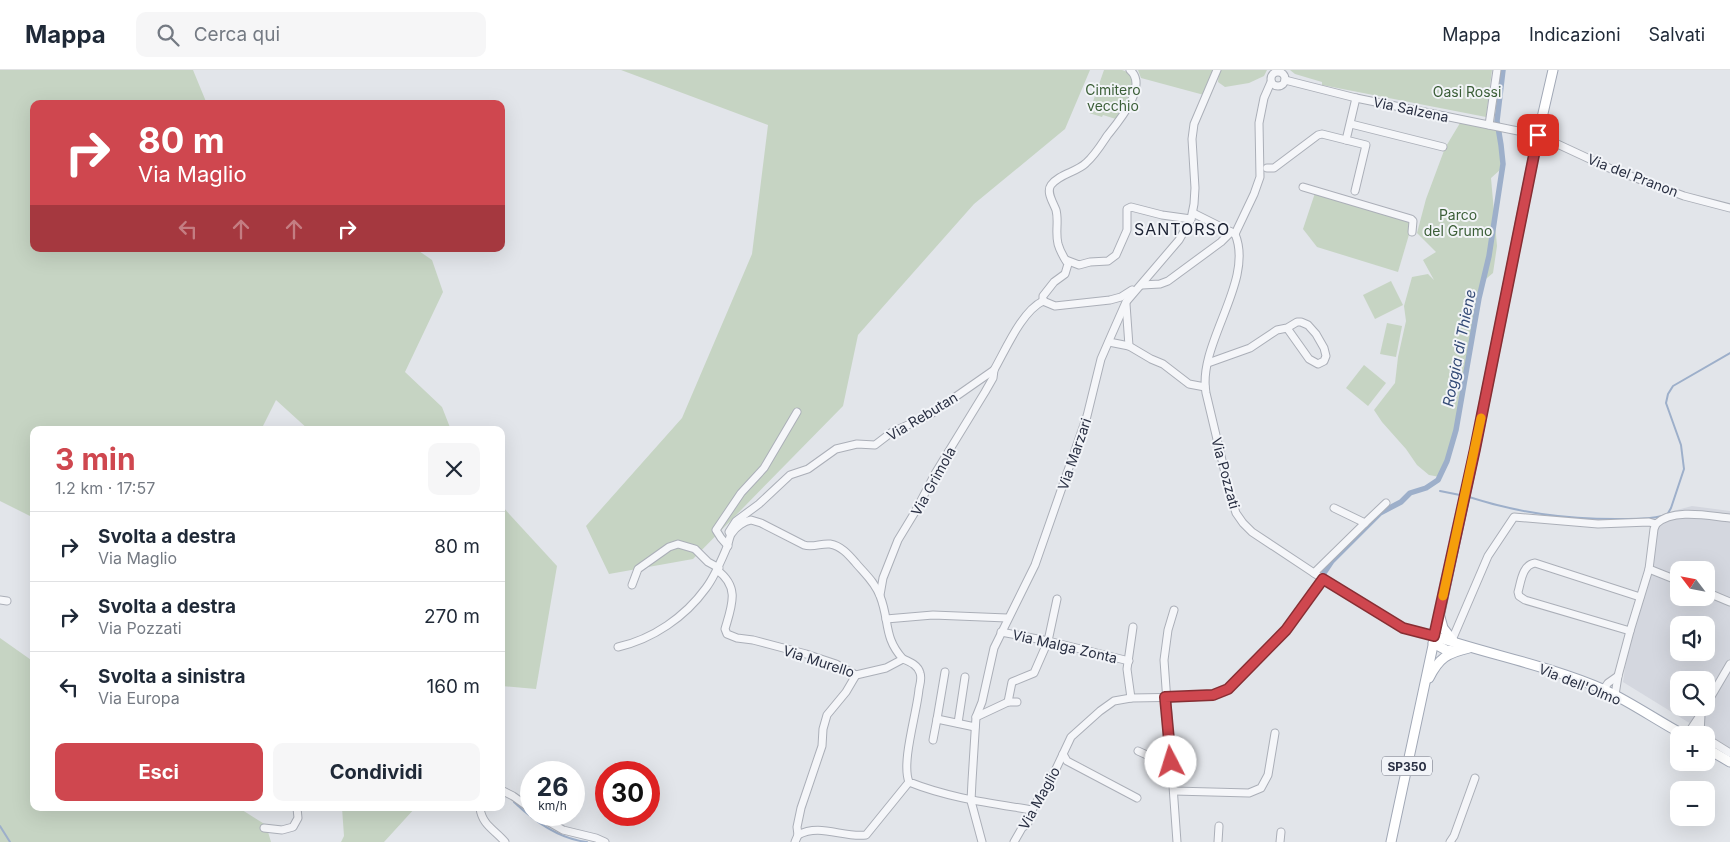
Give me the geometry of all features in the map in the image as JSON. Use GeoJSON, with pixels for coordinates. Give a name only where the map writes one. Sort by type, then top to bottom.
{"type":"FeatureCollection","features":[{"type":"Feature","properties":{"kind":"main road","name":"SP350"},"geometry":{"type":"LineString","coordinates":[[1391,842],[1553,70]]}},
{"type":"Feature","properties":{"kind":"main road"},"geometry":{"type":"LineString","coordinates":[[1440,612],[1443,628],[1455,645]]}},
{"type":"Feature","properties":{"kind":"main road","name":"Via dell'Olmo"},"geometry":{"type":"LineString","coordinates":[[1434,639],[1562,674],[1615,695],[1674,726]]}},
{"type":"Feature","properties":{"kind":"main road","name":"Via dell'Olmo"},"geometry":{"type":"LineString","coordinates":[[1423,690],[1437,664],[1455,645]]}},
{"type":"Feature","properties":{"kind":"main road"},"geometry":{"type":"LineString","coordinates":[[1715,753],[1730,762]]}},
{"type":"Feature","properties":{"kind":"street"},"geometry":{"type":"LineString","coordinates":[[1130,70],[1136,81],[1133,97],[1126,111],[1092,158],[1079,169],[1066,174],[1051,184],[1049,189],[1050,197],[1056,210],[1058,245],[1068,264],[1065,274],[1054,282],[1043,296],[1044,301],[1054,306],[1110,300],[1128,293],[1150,275]]}},
{"type":"Feature","properties":{"kind":"street"},"geometry":{"type":"LineString","coordinates":[[1129,346],[1126,302],[1179,240],[1192,216],[1196,188],[1192,139],[1194,124],[1217,70]]}},
{"type":"Feature","properties":{"kind":"street"},"geometry":{"type":"LineString","coordinates":[[1491,126],[1497,70]]}},
{"type":"Feature","properties":{"kind":"street"},"geometry":{"type":"LineString","coordinates":[[1142,285],[1160,284],[1168,281],[1233,233],[1254,194],[1260,177],[1258,123],[1263,100],[1272,75],[1277,71],[1283,74],[1285,80],[1283,84],[1278,86],[1263,100]]}},
{"type":"Feature","properties":{"kind":"street","name":"Via Salzena"},"geometry":{"type":"LineString","coordinates":[[1285,80],[1356,98],[1538,135]]}},
{"type":"Feature","properties":{"kind":"street"},"geometry":{"type":"LineString","coordinates":[[1271,82],[1278,86]]}},
{"type":"Feature","properties":{"kind":"street"},"geometry":{"type":"LineString","coordinates":[[1346,140],[1356,98]]}},
{"type":"Feature","properties":{"kind":"street"},"geometry":{"type":"LineString","coordinates":[[1351,124],[1444,148]]}},
{"type":"Feature","properties":{"kind":"street"},"geometry":{"type":"LineString","coordinates":[[1267,168],[1274,168],[1318,135],[1322,134],[1346,140],[1366,146],[1355,191]]}},
{"type":"Feature","properties":{"kind":"street","name":"Via del Pranon"},"geometry":{"type":"LineString","coordinates":[[1538,135],[1609,168],[1684,196],[1730,208]]}},
{"type":"Feature","properties":{"kind":"street"},"geometry":{"type":"LineString","coordinates":[[1303,187],[1411,219],[1413,221],[1412,232]]}},
{"type":"Feature","properties":{"kind":"street"},"geometry":{"type":"LineString","coordinates":[[1066,260],[1079,265],[1108,261],[1116,255],[1127,230],[1127,209],[1131,207],[1162,215],[1192,216],[1233,233]]}},
{"type":"Feature","properties":{"kind":"street","name":"Via Pozzati"},"geometry":{"type":"LineString","coordinates":[[1233,233],[1239,244],[1235,281],[1204,378],[1227,486],[1236,513],[1252,532],[1323,579],[1403,628],[1434,639]]}},
{"type":"Feature","properties":{"kind":"street","name":"Via Grimola"},"geometry":{"type":"LineString","coordinates":[[880,595],[898,540],[916,512],[936,472],[993,378],[994,370],[1023,319],[1036,305],[1044,301]]}},
{"type":"Feature","properties":{"kind":"street","name":"Via Marzari"},"geometry":{"type":"LineString","coordinates":[[982,842],[971,801],[976,717],[982,702],[994,648],[1007,618],[1035,565],[1087,416],[1101,359],[1126,302]]}},
{"type":"Feature","properties":{"kind":"street"},"geometry":{"type":"LineString","coordinates":[[1208,363],[1250,348],[1277,330],[1287,328],[1297,322],[1308,325],[1316,334],[1324,348],[1326,356],[1324,361],[1318,364],[1309,359],[1287,328]]}},
{"type":"Feature","properties":{"kind":"street"},"geometry":{"type":"LineString","coordinates":[[1109,342],[1129,346],[1138,353],[1163,364],[1189,384],[1205,387]]}},
{"type":"Feature","properties":{"kind":"street","name":"Via Rebutan"},"geometry":{"type":"LineString","coordinates":[[730,534],[732,525],[790,476],[808,469],[836,450],[857,444],[875,445],[892,432],[928,416],[948,400],[994,370]]}},
{"type":"Feature","properties":{"kind":"street"},"geometry":{"type":"LineString","coordinates":[[728,546],[716,530],[741,493],[764,468],[797,412]]}},
{"type":"Feature","properties":{"kind":"street"},"geometry":{"type":"LineString","coordinates":[[1314,572],[1386,503]]}},
{"type":"Feature","properties":{"kind":"street"},"geometry":{"type":"LineString","coordinates":[[1334,508],[1365,522]]}},
{"type":"Feature","properties":{"kind":"street"},"geometry":{"type":"LineString","coordinates":[[1615,695],[1630,631],[1649,569],[1656,524],[1662,520],[1687,514],[1730,518]]}},
{"type":"Feature","properties":{"kind":"street"},"geometry":{"type":"LineString","coordinates":[[1455,645],[1488,556],[1514,517],[1598,524],[1650,522],[1656,524]]}},
{"type":"Feature","properties":{"kind":"street"},"geometry":{"type":"LineString","coordinates":[[618,647],[643,639],[672,622],[687,609],[700,595],[718,569],[728,546],[730,534],[743,523],[751,520],[810,547],[830,544],[846,552],[873,582],[880,595],[887,632],[895,650],[903,659],[918,668],[921,674],[906,764],[906,775],[909,782],[928,790],[971,801],[1032,810]]}},
{"type":"Feature","properties":{"kind":"street"},"geometry":{"type":"LineString","coordinates":[[632,585],[638,569],[678,544],[695,549],[718,569]]}},
{"type":"Feature","properties":{"kind":"street"},"geometry":{"type":"LineString","coordinates":[[1630,631],[1525,600],[1518,596],[1518,592],[1526,568],[1531,563],[1535,563],[1640,597]]}},
{"type":"Feature","properties":{"kind":"street","name":"Via Murello"},"geometry":{"type":"LineString","coordinates":[[718,569],[726,577],[732,588],[730,615],[725,629],[727,634],[806,654],[836,664],[856,675],[886,668],[903,659]]}},
{"type":"Feature","properties":{"kind":"street"},"geometry":{"type":"LineString","coordinates":[[1649,569],[1670,577]]}},
{"type":"Feature","properties":{"kind":"street","name":"Via Maglio"},"geometry":{"type":"LineString","coordinates":[[1014,842],[1022,828],[1028,823],[1032,810],[1047,788],[1071,736],[1100,711],[1114,701],[1131,698],[1213,695],[1228,689],[1286,630],[1323,579]]}},
{"type":"Feature","properties":{"kind":"street"},"geometry":{"type":"LineString","coordinates":[[1715,596],[1730,602]]}},
{"type":"Feature","properties":{"kind":"street"},"geometry":{"type":"LineString","coordinates":[[1008,702],[1012,682],[1034,673],[1048,641],[1057,599]]}},
{"type":"Feature","properties":{"kind":"street"},"geometry":{"type":"LineString","coordinates":[[1174,610],[1168,630],[1164,660],[1165,697],[1177,842]]}},
{"type":"Feature","properties":{"kind":"street"},"geometry":{"type":"LineString","coordinates":[[886,619],[934,614],[1007,618]]}},
{"type":"Feature","properties":{"kind":"street"},"geometry":{"type":"LineString","coordinates":[[1131,698],[1128,669],[1134,627]]}},
{"type":"Feature","properties":{"kind":"street","name":"Via Malga Zonta"},"geometry":{"type":"LineString","coordinates":[[1001,632],[1048,641],[1129,661]]}},
{"type":"Feature","properties":{"kind":"street"},"geometry":{"type":"LineString","coordinates":[[1715,690],[1730,664]]}},
{"type":"Feature","properties":{"kind":"street"},"geometry":{"type":"LineString","coordinates":[[933,740],[945,672]]}},
{"type":"Feature","properties":{"kind":"street"},"geometry":{"type":"LineString","coordinates":[[797,838],[801,808],[822,746],[823,728],[827,715],[846,692],[856,675]]}},
{"type":"Feature","properties":{"kind":"street"},"geometry":{"type":"LineString","coordinates":[[1603,690],[1608,683],[1618,676]]}},
{"type":"Feature","properties":{"kind":"street"},"geometry":{"type":"LineString","coordinates":[[958,723],[965,677]]}},
{"type":"Feature","properties":{"kind":"street"},"geometry":{"type":"LineString","coordinates":[[976,717],[1008,702],[1017,702]]}},
{"type":"Feature","properties":{"kind":"street"},"geometry":{"type":"LineString","coordinates":[[937,719],[976,727]]}},
{"type":"Feature","properties":{"kind":"street"},"geometry":{"type":"LineString","coordinates":[[1174,791],[1249,793],[1261,788],[1268,774],[1275,733]]}},
{"type":"Feature","properties":{"kind":"street"},"geometry":{"type":"LineString","coordinates":[[1715,744],[1730,753]]}},
{"type":"Feature","properties":{"kind":"street"},"geometry":{"type":"LineString","coordinates":[[1138,751],[1160,761],[1171,762]]}},
{"type":"Feature","properties":{"kind":"street","name":"Via Maglio"},"geometry":{"type":"LineString","coordinates":[[1063,754],[1067,762],[1137,798]]}},
{"type":"Feature","properties":{"kind":"street"},"geometry":{"type":"LineString","coordinates":[[1450,842],[1454,836],[1475,778]]}},
{"type":"Feature","properties":{"kind":"street"},"geometry":{"type":"LineString","coordinates":[[797,838],[805,832],[822,830],[852,835],[866,835],[909,782]]}},
{"type":"Feature","properties":{"kind":"street"},"geometry":{"type":"LineString","coordinates":[[505,792],[520,801]]}},
{"type":"Feature","properties":{"kind":"street"},"geometry":{"type":"LineString","coordinates":[[264,828],[282,830],[294,826],[298,818],[297,811]]}},
{"type":"Feature","properties":{"kind":"street"},"geometry":{"type":"LineString","coordinates":[[480,811],[485,823],[504,842]]}},
{"type":"Feature","properties":{"kind":"street"},"geometry":{"type":"LineString","coordinates":[[556,826],[563,830],[602,841]]}},
{"type":"Feature","properties":{"kind":"street"},"geometry":{"type":"LineString","coordinates":[[1218,842],[1219,826]]}},
{"type":"Feature","properties":{"kind":"street"},"geometry":{"type":"LineString","coordinates":[[1280,842],[1281,832]]}},
{"type":"Feature","properties":{"kind":"shaded area"},"geometry":{"type":"Polygon","coordinates":[[[1692,506],[1730,511],[1730,748],[1715,739],[1715,726],[1694,726],[1678,716],[1715,716],[1715,671],[1670,671],[1670,711],[1623,682],[1632,619],[1662,514],[1692,506]]]}},
{"type":"Feature","properties":{"kind":"green space"},"geometry":{"type":"Polygon","coordinates":[[[0,70],[193,70],[205,100],[30,100],[30,252],[420,252],[432,260],[443,292],[405,372],[442,407],[449,426],[305,426],[276,400],[263,426],[30,426],[30,516],[0,501],[0,70]]]}},
{"type":"Feature","properties":{"kind":"green space"},"geometry":{"type":"Polygon","coordinates":[[[621,70],[1090,70],[1065,129],[974,204],[858,335],[843,406],[693,559],[609,574],[586,526],[682,418],[752,254],[768,125],[621,70]]]}},
{"type":"Feature","properties":{"kind":"green space","name":"Cimitero vecchio"},"geometry":{"type":"Polygon","coordinates":[[[1104,70],[1122,70],[1133,74],[1133,96],[1119,120],[1089,113],[1104,70]]]}},
{"type":"Feature","properties":{"kind":"green space"},"geometry":{"type":"Polygon","coordinates":[[[1138,70],[1217,70],[1204,95],[1141,78],[1138,70]]]}},
{"type":"Feature","properties":{"kind":"green space"},"geometry":{"type":"Polygon","coordinates":[[[1219,70],[1267,70],[1264,76],[1249,83],[1225,87],[1218,82],[1219,70]]]}},
{"type":"Feature","properties":{"kind":"green space","name":"Oasi Rossi"},"geometry":{"type":"Polygon","coordinates":[[[1290,70],[1492,70],[1486,117],[1322,85],[1322,82],[1295,74],[1290,70]]]}},
{"type":"Feature","properties":{"kind":"green space","name":"Parco del Grumo"},"geometry":{"type":"Polygon","coordinates":[[[1460,123],[1502,132],[1501,169],[1491,178],[1497,246],[1493,273],[1481,283],[1465,366],[1468,371],[1458,405],[1458,419],[1450,450],[1440,477],[1429,475],[1417,465],[1374,410],[1395,383],[1398,357],[1406,321],[1404,306],[1412,277],[1428,274],[1434,280],[1423,260],[1436,252],[1417,233],[1426,199],[1445,148],[1460,123]]]}},
{"type":"Feature","properties":{"kind":"green space"},"geometry":{"type":"Polygon","coordinates":[[[1315,193],[1413,221],[1398,272],[1317,247],[1303,229],[1315,193]]]}},
{"type":"Feature","properties":{"kind":"green space"},"geometry":{"type":"Polygon","coordinates":[[[1391,281],[1403,305],[1375,319],[1363,295],[1391,281]]]}},
{"type":"Feature","properties":{"kind":"green space"},"geometry":{"type":"Polygon","coordinates":[[[1387,323],[1402,326],[1396,357],[1380,354],[1387,323]]]}},
{"type":"Feature","properties":{"kind":"green space"},"geometry":{"type":"Polygon","coordinates":[[[1364,365],[1386,383],[1368,406],[1346,388],[1364,365]]]}},
{"type":"Feature","properties":{"kind":"green space"},"geometry":{"type":"Polygon","coordinates":[[[505,509],[557,566],[536,689],[505,686],[505,509]]]}},
{"type":"Feature","properties":{"kind":"green space"},"geometry":{"type":"Polygon","coordinates":[[[0,638],[30,659],[30,811],[244,811],[266,825],[271,842],[0,842],[0,638]]]}},
{"type":"Feature","properties":{"kind":"green space"},"geometry":{"type":"Polygon","coordinates":[[[342,811],[412,811],[384,842],[341,842],[344,836],[342,811]]]}},
{"type":"Feature","properties":{"kind":"waterway","name":"Roggia di Thiene"},"geometry":{"type":"LineString","coordinates":[[1324,573],[1332,561],[1380,513],[1401,502],[1410,493],[1426,488],[1438,480],[1447,461],[1456,430],[1479,298],[1489,256],[1503,164],[1497,121],[1503,70]]}},
{"type":"Feature","properties":{"kind":"waterway"},"geometry":{"type":"LineString","coordinates":[[1667,515],[1684,469],[1681,445],[1666,403],[1668,394],[1673,386],[1730,353]]}},
{"type":"Feature","properties":{"kind":"waterway"},"geometry":{"type":"LineString","coordinates":[[1440,491],[1460,495]]}},
{"type":"Feature","properties":{"kind":"waterway"},"geometry":{"type":"LineString","coordinates":[[1469,497],[1524,511],[1560,516],[1597,519],[1633,519],[1662,516]]}},
{"type":"Feature","properties":{"kind":"waterway"},"geometry":{"type":"LineString","coordinates":[[514,802],[547,828],[567,837],[587,842]]}},
{"type":"Feature","properties":{"kind":"waterway"},"geometry":{"type":"LineString","coordinates":[[0,826],[10,842]]}},
{"type":"Feature","properties":{"kind":"slow traffic"},"geometry":{"type":"LineString","coordinates":[[1443,596],[1481,418]]}},
{"type":"Feature","properties":{"kind":"district","name":"SANTORSO"},"geometry":{"type":"Point","coordinates":[1182,229]}},
{"type":"Feature","properties":{"kind":"route"},"geometry":{"type":"LineString","coordinates":[[1171,762],[1165,697],[1213,695],[1228,689],[1286,630],[1323,579],[1403,628],[1434,636],[1475,449],[1538,135]]}}]}
